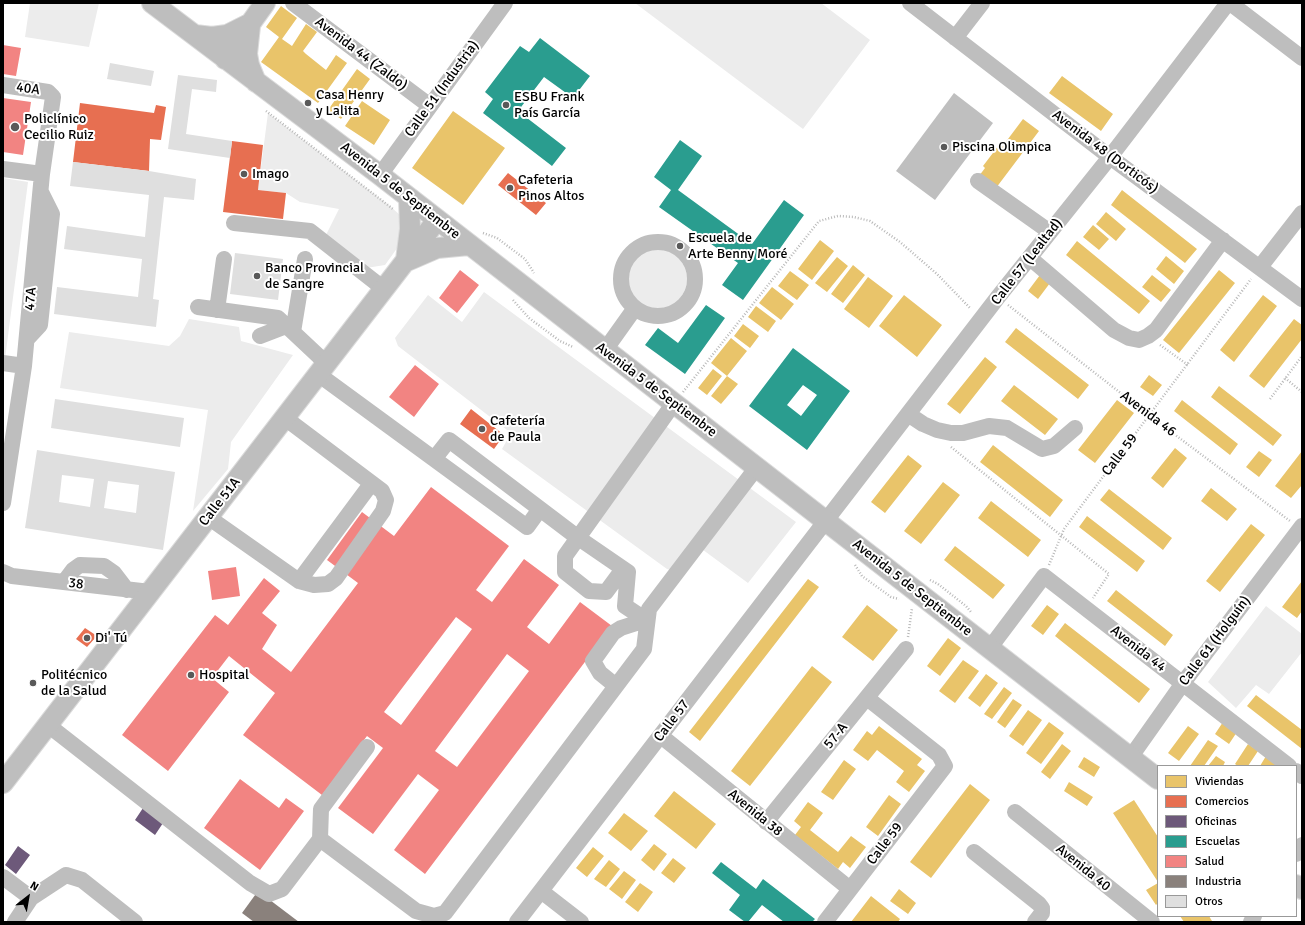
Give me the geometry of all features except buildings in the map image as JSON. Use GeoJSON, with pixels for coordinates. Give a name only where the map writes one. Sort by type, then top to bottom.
{"type":"FeatureCollection","features":[{"type":"Feature","properties":{"kind":"main road","name":"Avenida 5 de Septiembre"},"geometry":{"type":"LineString","coordinates":[[152,3],[380,175],[1157,778]]}},
{"type":"Feature","properties":{"kind":"main road"},"geometry":{"type":"LineString","coordinates":[[225,59],[265,3]]}},
{"type":"Feature","properties":{"kind":"main road"},"geometry":{"type":"LineString","coordinates":[[195,36],[212,37],[227,35],[251,23]]}},
{"type":"Feature","properties":{"kind":"main road"},"geometry":{"type":"LineString","coordinates":[[251,23],[247,54],[249,65],[256,82]]}},
{"type":"Feature","properties":{"kind":"main road"},"geometry":{"type":"LineString","coordinates":[[406,262],[410,230],[409,198]]}},
{"type":"Feature","properties":{"kind":"main road","name":"Calle 51A"},"geometry":{"type":"LineString","coordinates":[[3,783],[437,220]]}},
{"type":"Feature","properties":{"kind":"main road"},"geometry":{"type":"LineString","coordinates":[[406,262],[437,248],[469,245]]}},
{"type":"Feature","properties":{"kind":"street","name":"Avenida 44 (Zaldo)"},"geometry":{"type":"LineString","coordinates":[[293,3],[430,106]]}},
{"type":"Feature","properties":{"kind":"street","name":"Calle 51 (Industria)"},"geometry":{"type":"LineString","coordinates":[[380,175],[505,3]]}},
{"type":"Feature","properties":{"kind":"street","name":"Avenida 48 (Dorticós)"},"geometry":{"type":"LineString","coordinates":[[910,3],[1110,157],[1302,299]]}},
{"type":"Feature","properties":{"kind":"street"},"geometry":{"type":"LineString","coordinates":[[955,38],[982,3]]}},
{"type":"Feature","properties":{"kind":"street"},"geometry":{"type":"LineString","coordinates":[[1229,3],[1302,58]]}},
{"type":"Feature","properties":{"kind":"street","name":"Calle 57 (Lealtad)"},"geometry":{"type":"LineString","coordinates":[[826,520],[998,297],[1110,157],[1229,3]]}},
{"type":"Feature","properties":{"kind":"street","name":"40A"},"geometry":{"type":"LineString","coordinates":[[3,85],[44,91],[52,94]]}},
{"type":"Feature","properties":{"kind":"street","name":"47A"},"geometry":{"type":"LineString","coordinates":[[3,503],[27,339],[39,271],[42,174],[52,94]]}},
{"type":"Feature","properties":{"kind":"street"},"geometry":{"type":"LineString","coordinates":[[3,169],[42,174]]}},
{"type":"Feature","properties":{"kind":"street"},"geometry":{"type":"LineString","coordinates":[[978,181],[1050,232]]}},
{"type":"Feature","properties":{"kind":"street"},"geometry":{"type":"LineString","coordinates":[[1260,267],[1302,213]]}},
{"type":"Feature","properties":{"kind":"street"},"geometry":{"type":"LineString","coordinates":[[234,223],[310,231],[384,289]]}},
{"type":"Feature","properties":{"kind":"street"},"geometry":{"type":"LineString","coordinates":[[1030,258],[1114,330],[1129,338],[1139,340],[1156,330],[1223,240]]}},
{"type":"Feature","properties":{"kind":"street"},"geometry":{"type":"LineString","coordinates":[[660,242],[671,244],[682,251],[690,261],[694,273],[694,285],[690,297],[686,302],[671,313],[659,316],[646,314],[635,308],[627,299],[622,289],[621,277],[623,266],[629,256],[638,248],[648,243],[660,242]]}},
{"type":"Feature","properties":{"kind":"street"},"geometry":{"type":"LineString","coordinates":[[217,310],[224,259]]}},
{"type":"Feature","properties":{"kind":"street"},"geometry":{"type":"LineString","coordinates":[[289,329],[305,259]]}},
{"type":"Feature","properties":{"kind":"street"},"geometry":{"type":"LineString","coordinates":[[198,307],[278,318],[322,369],[434,459],[527,526],[540,509]]}},
{"type":"Feature","properties":{"kind":"street"},"geometry":{"type":"LineString","coordinates":[[604,350],[635,308]]}},
{"type":"Feature","properties":{"kind":"street"},"geometry":{"type":"LineString","coordinates":[[260,336],[289,329]]}},
{"type":"Feature","properties":{"kind":"street"},"geometry":{"type":"LineString","coordinates":[[3,363],[24,366]]}},
{"type":"Feature","properties":{"kind":"street"},"geometry":{"type":"LineString","coordinates":[[623,569],[606,592],[589,591],[565,572],[565,556],[577,537],[674,403]]}},
{"type":"Feature","properties":{"kind":"street"},"geometry":{"type":"LineString","coordinates":[[908,414],[923,424],[937,430],[951,433],[963,433],[989,426],[1007,428],[1042,449],[1054,446],[1075,428]]}},
{"type":"Feature","properties":{"kind":"street"},"geometry":{"type":"LineString","coordinates":[[208,517],[299,581],[314,585],[328,584],[336,578],[383,511],[386,500],[382,491],[285,418]]}},
{"type":"Feature","properties":{"kind":"street"},"geometry":{"type":"LineString","coordinates":[[434,459],[449,440],[558,523],[628,572],[625,606],[646,620]]}},
{"type":"Feature","properties":{"kind":"street"},"geometry":{"type":"LineString","coordinates":[[320,839],[416,911],[434,916],[445,913],[644,649],[646,620],[649,609],[757,467]]}},
{"type":"Feature","properties":{"kind":"street"},"geometry":{"type":"LineString","coordinates":[[299,581],[371,484]]}},
{"type":"Feature","properties":{"kind":"street","name":"Calle 57"},"geometry":{"type":"LineString","coordinates":[[517,922],[826,520]]}},
{"type":"Feature","properties":{"kind":"street","name":"Calle 61 (Holguín)"},"geometry":{"type":"LineString","coordinates":[[1130,758],[1183,684],[1300,532]]}},
{"type":"Feature","properties":{"kind":"street","name":"38"},"geometry":{"type":"LineString","coordinates":[[3,572],[12,576],[150,592]]}},
{"type":"Feature","properties":{"kind":"street"},"geometry":{"type":"LineString","coordinates":[[989,649],[1044,576]]}},
{"type":"Feature","properties":{"kind":"street","name":"Avenida 44"},"geometry":{"type":"LineString","coordinates":[[1044,576],[1288,765]]}},
{"type":"Feature","properties":{"kind":"street"},"geometry":{"type":"LineString","coordinates":[[616,686],[600,673],[593,662],[614,633],[621,628],[646,620]]}},
{"type":"Feature","properties":{"kind":"street","name":"57-A"},"geometry":{"type":"LineString","coordinates":[[766,822],[906,649]]}},
{"type":"Feature","properties":{"kind":"street","name":"Calle 59"},"geometry":{"type":"LineString","coordinates":[[825,922],[945,766],[939,755],[867,698]]}},
{"type":"Feature","properties":{"kind":"street"},"geometry":{"type":"LineString","coordinates":[[48,725],[250,883],[269,894],[282,889],[320,839],[321,809],[367,747]]}},
{"type":"Feature","properties":{"kind":"street","name":"Avenida 38"},"geometry":{"type":"LineString","coordinates":[[661,736],[850,889]]}},
{"type":"Feature","properties":{"kind":"street","name":"Avenida 40"},"geometry":{"type":"LineString","coordinates":[[1015,812],[1152,922]]}},
{"type":"Feature","properties":{"kind":"street"},"geometry":{"type":"LineString","coordinates":[[974,852],[1040,904],[1042,908],[1038,917]]}},
{"type":"Feature","properties":{"kind":"street"},"geometry":{"type":"LineString","coordinates":[[15,922],[31,898],[66,875],[82,880],[135,922]]}},
{"type":"Feature","properties":{"kind":"street"},"geometry":{"type":"LineString","coordinates":[[3,877],[31,898]]}},
{"type":"Feature","properties":{"kind":"street"},"geometry":{"type":"LineString","coordinates":[[541,891],[581,922]]}},
{"type":"Feature","properties":{"kind":"path"},"geometry":{"type":"LineString","coordinates":[[674,403],[819,221],[838,216],[854,217],[875,224],[937,274],[981,320]]}},
{"type":"Feature","properties":{"kind":"path","name":"Calle 59"},"geometry":{"type":"LineString","coordinates":[[1044,576],[1064,529],[1260,267]]}},
{"type":"Feature","properties":{"kind":"path","name":"Avenida 46"},"geometry":{"type":"LineString","coordinates":[[998,297],[1300,532]]}},
{"type":"Feature","properties":{"kind":"path"},"geometry":{"type":"LineString","coordinates":[[1148,336],[1188,365]]}},
{"type":"Feature","properties":{"kind":"path"},"geometry":{"type":"LineString","coordinates":[[1270,399],[1302,356]]}},
{"type":"Feature","properties":{"kind":"path"},"geometry":{"type":"LineString","coordinates":[[1285,378],[1302,392]]}},
{"type":"Feature","properties":{"kind":"path"},"geometry":{"type":"LineString","coordinates":[[947,444],[1109,574],[1086,609]]}},
{"type":"Feature","properties":{"kind":"path"},"geometry":{"type":"LineString","coordinates":[[906,649],[912,606]]}},
{"type":"Feature","properties":{"kind":"shaded area"},"geometry":{"type":"Polygon","coordinates":[[[30,3],[99,3],[89,47],[25,37],[30,3]]]}},
{"type":"Feature","properties":{"kind":"shaded area"},"geometry":{"type":"Polygon","coordinates":[[[635,3],[821,3],[870,40],[803,129],[635,3]]]}},
{"type":"Feature","properties":{"kind":"shaded area","name":"Piscina Olimpica"},"geometry":{"type":"Polygon","coordinates":[[[954,93],[993,123],[935,200],[896,171],[954,93]]]}},
{"type":"Feature","properties":{"kind":"shaded area"},"geometry":{"type":"Polygon","coordinates":[[[268,113],[401,216],[402,226],[398,247],[385,265],[366,268],[323,241],[339,209],[300,202],[286,193],[258,190],[268,113]]]}},
{"type":"Feature","properties":{"kind":"shaded area"},"geometry":{"type":"Polygon","coordinates":[[[3,178],[28,182],[5,359],[3,358],[3,178]]]}},
{"type":"Feature","properties":{"kind":"shaded area"},"geometry":{"type":"Polygon","coordinates":[[[651,249],[663,249],[674,254],[682,262],[687,273],[685,291],[674,304],[663,309],[651,309],[640,304],[632,296],[627,285],[627,273],[632,262],[640,254],[651,249]]]}},
{"type":"Feature","properties":{"kind":"shaded area"},"geometry":{"type":"Polygon","coordinates":[[[484,292],[796,522],[748,583],[695,544],[675,571],[667,569],[502,449],[511,433],[398,346],[395,338],[428,295],[462,322],[484,292]]]}},
{"type":"Feature","properties":{"kind":"shaded area"},"geometry":{"type":"Polygon","coordinates":[[[189,319],[239,327],[241,341],[293,355],[231,442],[228,469],[193,511],[208,410],[60,388],[69,332],[169,346],[180,336],[189,319]]]}},
{"type":"Feature","properties":{"kind":"shaded area"},"geometry":{"type":"Polygon","coordinates":[[[1266,606],[1302,634],[1302,652],[1269,694],[1256,685],[1236,708],[1208,682],[1266,606]]]}},
{"type":"Feature","properties":{"kind":"place","name":"Casa Henry y Lalita"},"geometry":{"type":"Point","coordinates":[308,103]}},
{"type":"Feature","properties":{"kind":"place","name":"ESBU Frank País García"},"geometry":{"type":"Point","coordinates":[506,105]}},
{"type":"Feature","properties":{"kind":"place","name":"Policlínico Cecilio Ruiz"},"geometry":{"type":"Point","coordinates":[15,127]}},
{"type":"Feature","properties":{"kind":"place","name":"Piscina Olimpica"},"geometry":{"type":"Point","coordinates":[944,147]}},
{"type":"Feature","properties":{"kind":"place","name":"Imago"},"geometry":{"type":"Point","coordinates":[244,174]}},
{"type":"Feature","properties":{"kind":"place","name":"Cafeteria Pinos Altos"},"geometry":{"type":"Point","coordinates":[510,188]}},
{"type":"Feature","properties":{"kind":"place","name":"Escuela de Arte Benny Moré"},"geometry":{"type":"Point","coordinates":[680,246]}},
{"type":"Feature","properties":{"kind":"place","name":"Banco Provincial de Sangre"},"geometry":{"type":"Point","coordinates":[257,276]}},
{"type":"Feature","properties":{"kind":"place","name":"Cafetería de Paula"},"geometry":{"type":"Point","coordinates":[482,429]}},
{"type":"Feature","properties":{"kind":"place","name":"Di' Tú"},"geometry":{"type":"Point","coordinates":[87,638]}},
{"type":"Feature","properties":{"kind":"place","name":"Hospital"},"geometry":{"type":"Point","coordinates":[191,675]}},
{"type":"Feature","properties":{"kind":"place","name":"Politécnico de la Salud"},"geometry":{"type":"Point","coordinates":[33,683]}}]}
